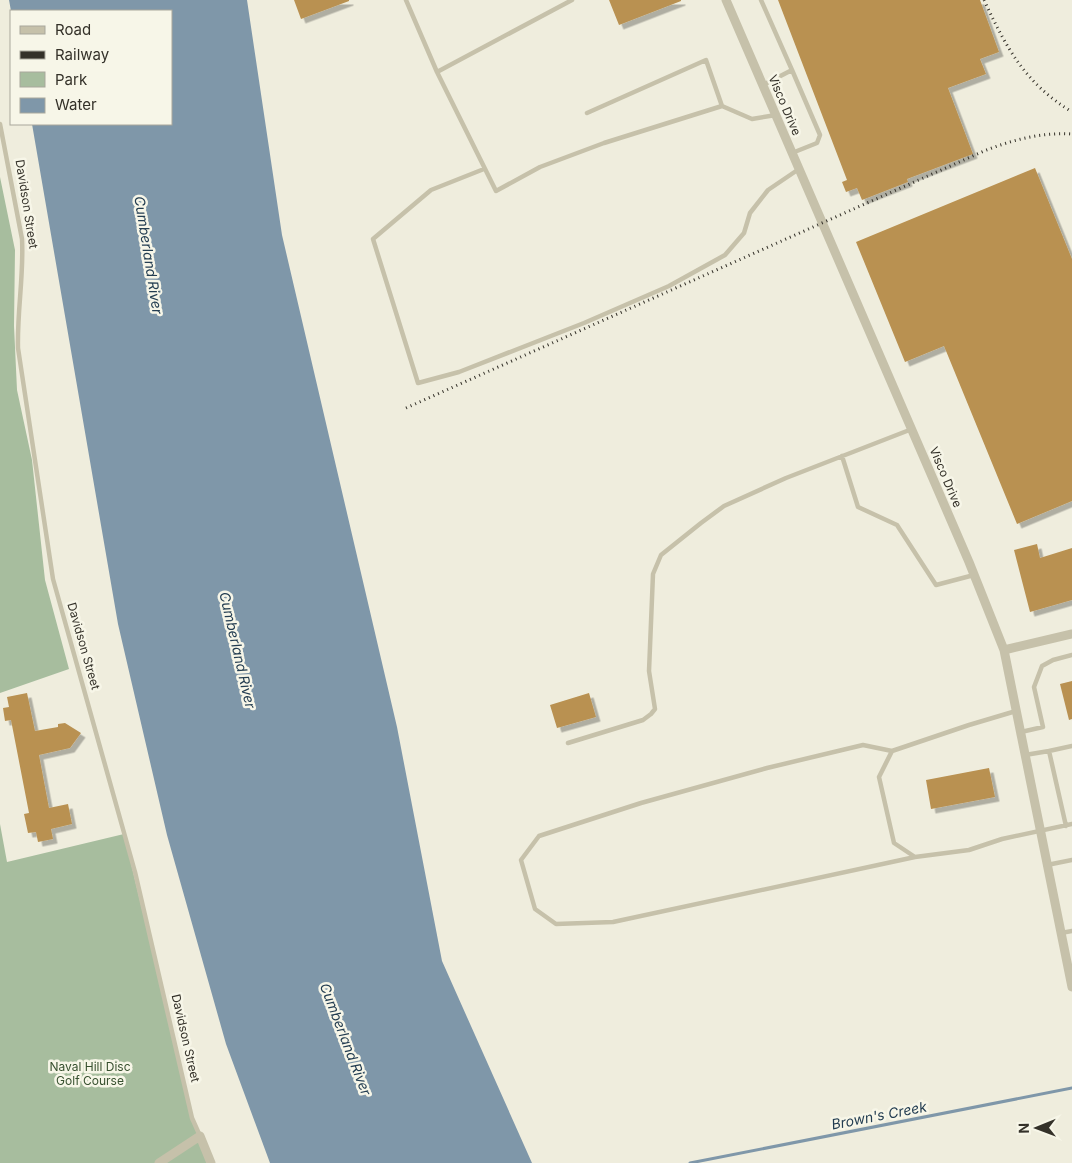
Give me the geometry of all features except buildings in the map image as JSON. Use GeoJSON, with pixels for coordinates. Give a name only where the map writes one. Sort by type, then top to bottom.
{"type":"FeatureCollection","features":[{"type":"Feature","properties":{"kind":"street","name":"Visco Drive"},"geometry":{"type":"LineString","coordinates":[[726,0],[912,429],[1004,650],[1061,933],[1070,965],[1072,987]]}},
{"type":"Feature","properties":{"kind":"street"},"geometry":{"type":"LineString","coordinates":[[1004,650],[1072,634]]}},
{"type":"Feature","properties":{"kind":"street"},"geometry":{"type":"LineString","coordinates":[[159,1163],[200,1136]]}},
{"type":"Feature","properties":{"kind":"street","name":"Davidson Street"},"geometry":{"type":"LineString","coordinates":[[200,1136],[211,1163]]}},
{"type":"Feature","properties":{"kind":"lane"},"geometry":{"type":"LineString","coordinates":[[406,0],[436,72],[496,191],[540,168],[604,143],[722,106],[752,119],[777,115]]}},
{"type":"Feature","properties":{"kind":"lane"},"geometry":{"type":"LineString","coordinates":[[436,72],[572,0]]}},
{"type":"Feature","properties":{"kind":"lane"},"geometry":{"type":"LineString","coordinates":[[761,0],[820,135],[817,144],[792,153]]}},
{"type":"Feature","properties":{"kind":"lane"},"geometry":{"type":"LineString","coordinates":[[587,113],[706,60],[722,106]]}},
{"type":"Feature","properties":{"kind":"lane"},"geometry":{"type":"LineString","coordinates":[[763,85],[792,70]]}},
{"type":"Feature","properties":{"kind":"lane","name":"Davidson Street"},"geometry":{"type":"LineString","coordinates":[[0,124],[22,239],[23,253],[18,348],[53,579],[135,872],[190,1108],[200,1136]]}},
{"type":"Feature","properties":{"kind":"lane"},"geometry":{"type":"LineString","coordinates":[[484,169],[431,190],[373,239],[418,383],[460,372],[584,323],[669,286],[725,255],[744,233],[750,214],[768,190],[799,169]]}},
{"type":"Feature","properties":{"kind":"lane"},"geometry":{"type":"LineString","coordinates":[[568,743],[643,720],[655,709],[649,671],[653,574],[661,555],[724,506],[786,478],[912,429]]}},
{"type":"Feature","properties":{"kind":"lane"},"geometry":{"type":"LineString","coordinates":[[842,456],[858,507],[896,525],[936,585],[974,575]]}},
{"type":"Feature","properties":{"kind":"lane"},"geometry":{"type":"LineString","coordinates":[[1020,732],[1043,727],[1034,687],[1042,666],[1053,660],[1072,655]]}},
{"type":"Feature","properties":{"kind":"lane"},"geometry":{"type":"LineString","coordinates":[[1016,711],[892,751],[863,745],[767,768],[641,804],[539,836],[521,860],[535,909],[556,924],[613,922],[915,857],[969,850],[1002,839],[1072,824]]}},
{"type":"Feature","properties":{"kind":"lane"},"geometry":{"type":"LineString","coordinates":[[1025,755],[1072,746]]}},
{"type":"Feature","properties":{"kind":"lane"},"geometry":{"type":"LineString","coordinates":[[892,751],[879,776],[894,843],[915,857]]}},
{"type":"Feature","properties":{"kind":"lane"},"geometry":{"type":"LineString","coordinates":[[1049,751],[1066,826]]}},
{"type":"Feature","properties":{"kind":"lane"},"geometry":{"type":"LineString","coordinates":[[1047,865],[1072,860]]}},
{"type":"Feature","properties":{"kind":"lane"},"geometry":{"type":"LineString","coordinates":[[1061,933],[1072,931]]}},
{"type":"Feature","properties":{"kind":"green space"},"geometry":{"type":"Polygon","coordinates":[[[0,177],[15,250],[14,326],[17,390],[32,460],[45,580],[69,669],[0,693],[0,177]]]}},
{"type":"Feature","properties":{"kind":"green space","name":"Naval Hill Disc Golf Course"},"geometry":{"type":"Polygon","coordinates":[[[0,824],[7,862],[124,834],[192,1118],[211,1163],[0,1163],[0,824]]]}},
{"type":"Feature","properties":{"kind":"water","name":"Cumberland River"},"geometry":{"type":"Polygon","coordinates":[[[9,0],[247,0],[282,235],[397,727],[442,961],[532,1163],[270,1163],[226,1044],[167,835],[118,624],[32,125],[172,125],[172,10],[11,10],[9,0]]]}},
{"type":"Feature","properties":{"kind":"waterway","name":"Brown's Creek"},"geometry":{"type":"LineString","coordinates":[[690,1163],[1072,1088]]}},
{"type":"Feature","properties":{"kind":"railway"},"geometry":{"type":"LineString","coordinates":[[984,0],[1019,64],[1042,89],[1072,112]]}},
{"type":"Feature","properties":{"kind":"railway"},"geometry":{"type":"LineString","coordinates":[[406,408],[984,151],[1005,143],[1027,138],[1050,134],[1072,134]]}}]}
